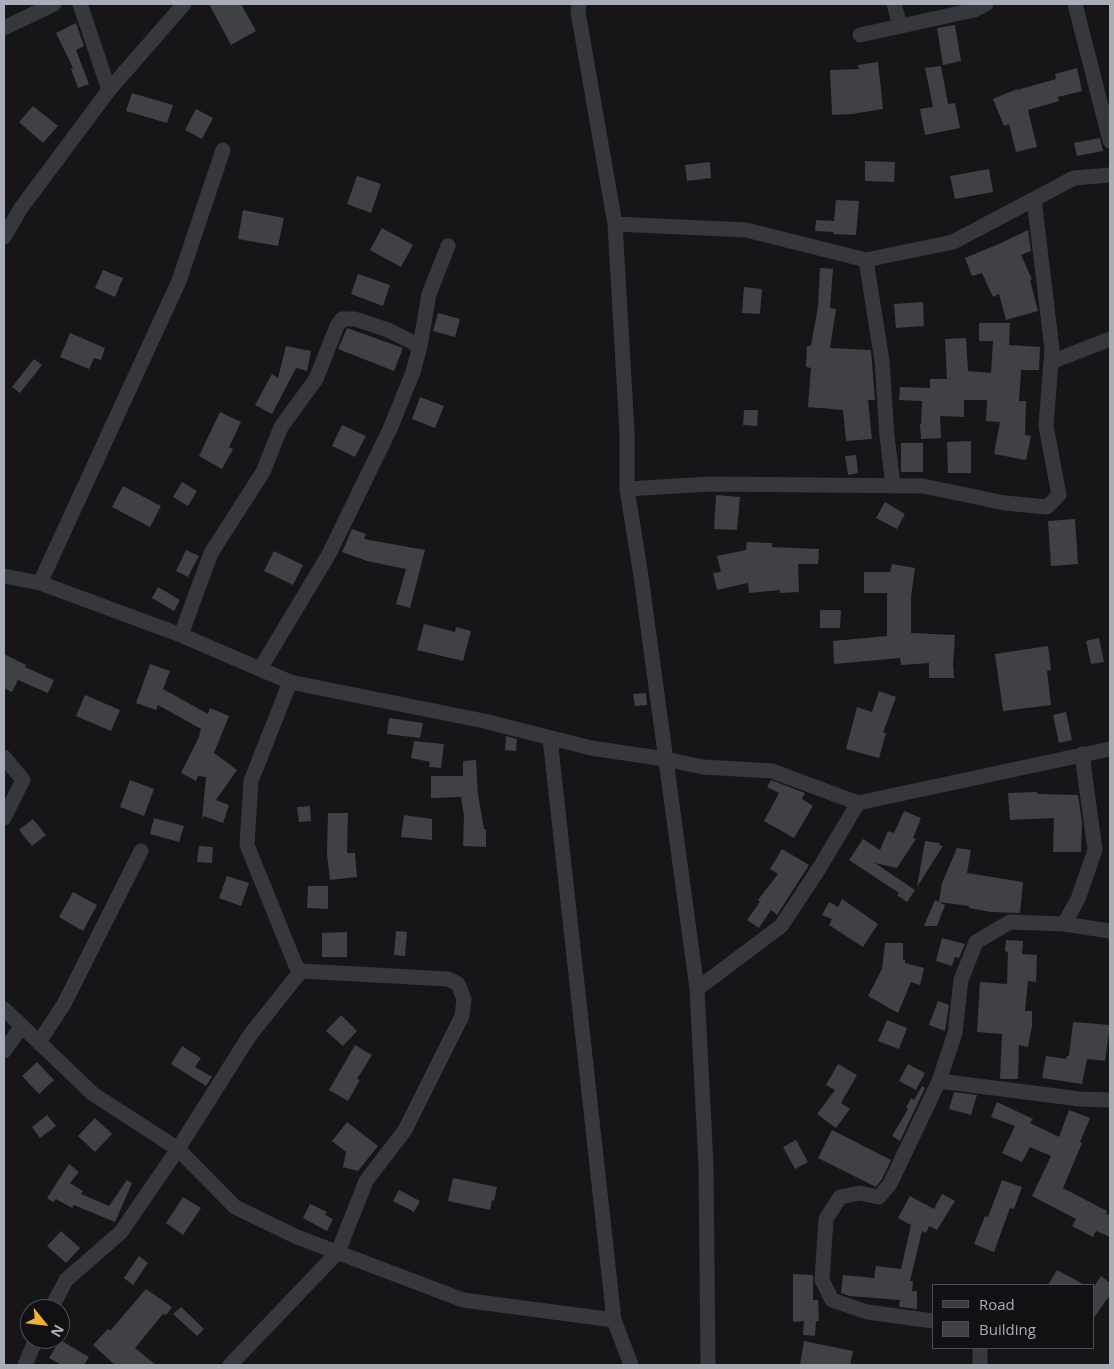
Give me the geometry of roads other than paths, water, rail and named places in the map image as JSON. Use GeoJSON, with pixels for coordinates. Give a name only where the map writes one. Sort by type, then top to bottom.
{"type":"FeatureCollection","features":[{"type":"Feature","properties":{"kind":"street"},"geometry":{"type":"LineString","coordinates":[[4,28],[54,4]]}},
{"type":"Feature","properties":{"kind":"street"},"geometry":{"type":"LineString","coordinates":[[80,4],[109,90]]}},
{"type":"Feature","properties":{"kind":"street"},"geometry":{"type":"LineString","coordinates":[[4,237],[21,208],[109,90],[184,4]]}},
{"type":"Feature","properties":{"kind":"street"},"geometry":{"type":"LineString","coordinates":[[579,4],[578,12],[615,224],[627,432],[627,489],[641,576],[696,989],[706,1164],[708,1365]]}},
{"type":"Feature","properties":{"kind":"street"},"geometry":{"type":"LineString","coordinates":[[894,4],[900,26]]}},
{"type":"Feature","properties":{"kind":"street"},"geometry":{"type":"LineString","coordinates":[[860,35],[974,10],[986,4]]}},
{"type":"Feature","properties":{"kind":"street"},"geometry":{"type":"LineString","coordinates":[[1075,4],[1110,141]]}},
{"type":"Feature","properties":{"kind":"street"},"geometry":{"type":"LineString","coordinates":[[40,583],[179,281],[223,150]]}},
{"type":"Feature","properties":{"kind":"street"},"geometry":{"type":"LineString","coordinates":[[615,224],[746,230],[866,260],[953,242],[1074,178],[1110,175]]}},
{"type":"Feature","properties":{"kind":"street"},"geometry":{"type":"LineString","coordinates":[[627,489],[710,484],[923,486],[1006,503],[1047,507],[1059,495],[1046,426],[1052,349],[1034,199]]}},
{"type":"Feature","properties":{"kind":"street"},"geometry":{"type":"LineString","coordinates":[[260,669],[329,554],[390,429],[413,372],[420,346],[429,294],[448,246]]}},
{"type":"Feature","properties":{"kind":"street"},"geometry":{"type":"LineString","coordinates":[[866,260],[882,361],[886,436],[893,485]]}},
{"type":"Feature","properties":{"kind":"street"},"geometry":{"type":"LineString","coordinates":[[181,635],[211,553],[263,472],[281,427],[316,379],[337,326],[342,319],[355,318],[388,330],[420,346]]}},
{"type":"Feature","properties":{"kind":"street"},"geometry":{"type":"LineString","coordinates":[[1050,362],[1110,339]]}},
{"type":"Feature","properties":{"kind":"street"},"geometry":{"type":"LineString","coordinates":[[4,576],[40,583],[181,635],[290,682],[484,721],[591,748],[665,759],[703,768],[772,772],[816,786],[858,803],[1110,749]]}},
{"type":"Feature","properties":{"kind":"street"},"geometry":{"type":"LineString","coordinates":[[230,1365],[338,1252],[366,1181],[405,1130],[462,1016],[464,998],[458,984],[448,979],[301,971],[296,966],[248,845],[251,781],[290,682]]}},
{"type":"Feature","properties":{"kind":"street"},"geometry":{"type":"LineString","coordinates":[[550,738],[614,1320],[631,1365]]}},
{"type":"Feature","properties":{"kind":"street"},"geometry":{"type":"LineString","coordinates":[[1064,924],[1078,899],[1095,850],[1082,754]]}},
{"type":"Feature","properties":{"kind":"street"},"geometry":{"type":"LineString","coordinates":[[4,757],[23,780],[4,818]]}},
{"type":"Feature","properties":{"kind":"street"},"geometry":{"type":"LineString","coordinates":[[696,989],[781,926],[820,867],[858,803]]}},
{"type":"Feature","properties":{"kind":"street"},"geometry":{"type":"LineString","coordinates":[[39,1042],[64,1004],[141,851]]}},
{"type":"Feature","properties":{"kind":"street"},"geometry":{"type":"LineString","coordinates":[[932,1320],[867,1312],[832,1300],[822,1280],[826,1219],[840,1197],[859,1194],[879,1197],[890,1184],[939,1081],[955,1033],[961,980],[976,942],[1010,922],[1064,924],[1110,931]]}},
{"type":"Feature","properties":{"kind":"street"},"geometry":{"type":"LineString","coordinates":[[56,1299],[66,1280],[121,1232],[178,1150],[250,1035],[301,971]]}},
{"type":"Feature","properties":{"kind":"street"},"geometry":{"type":"LineString","coordinates":[[4,1009],[94,1094],[178,1150],[234,1207],[297,1237],[463,1300],[614,1320]]}},
{"type":"Feature","properties":{"kind":"street"},"geometry":{"type":"LineString","coordinates":[[4,1051],[22,1026]]}},
{"type":"Feature","properties":{"kind":"street"},"geometry":{"type":"LineString","coordinates":[[939,1081],[1080,1099],[1110,1100]]}},
{"type":"Feature","properties":{"kind":"street"},"geometry":{"type":"LineString","coordinates":[[26,1365],[32,1349]]}},
{"type":"Feature","properties":{"kind":"street"},"geometry":{"type":"LineString","coordinates":[[980,1349],[980,1365]]}}]}
